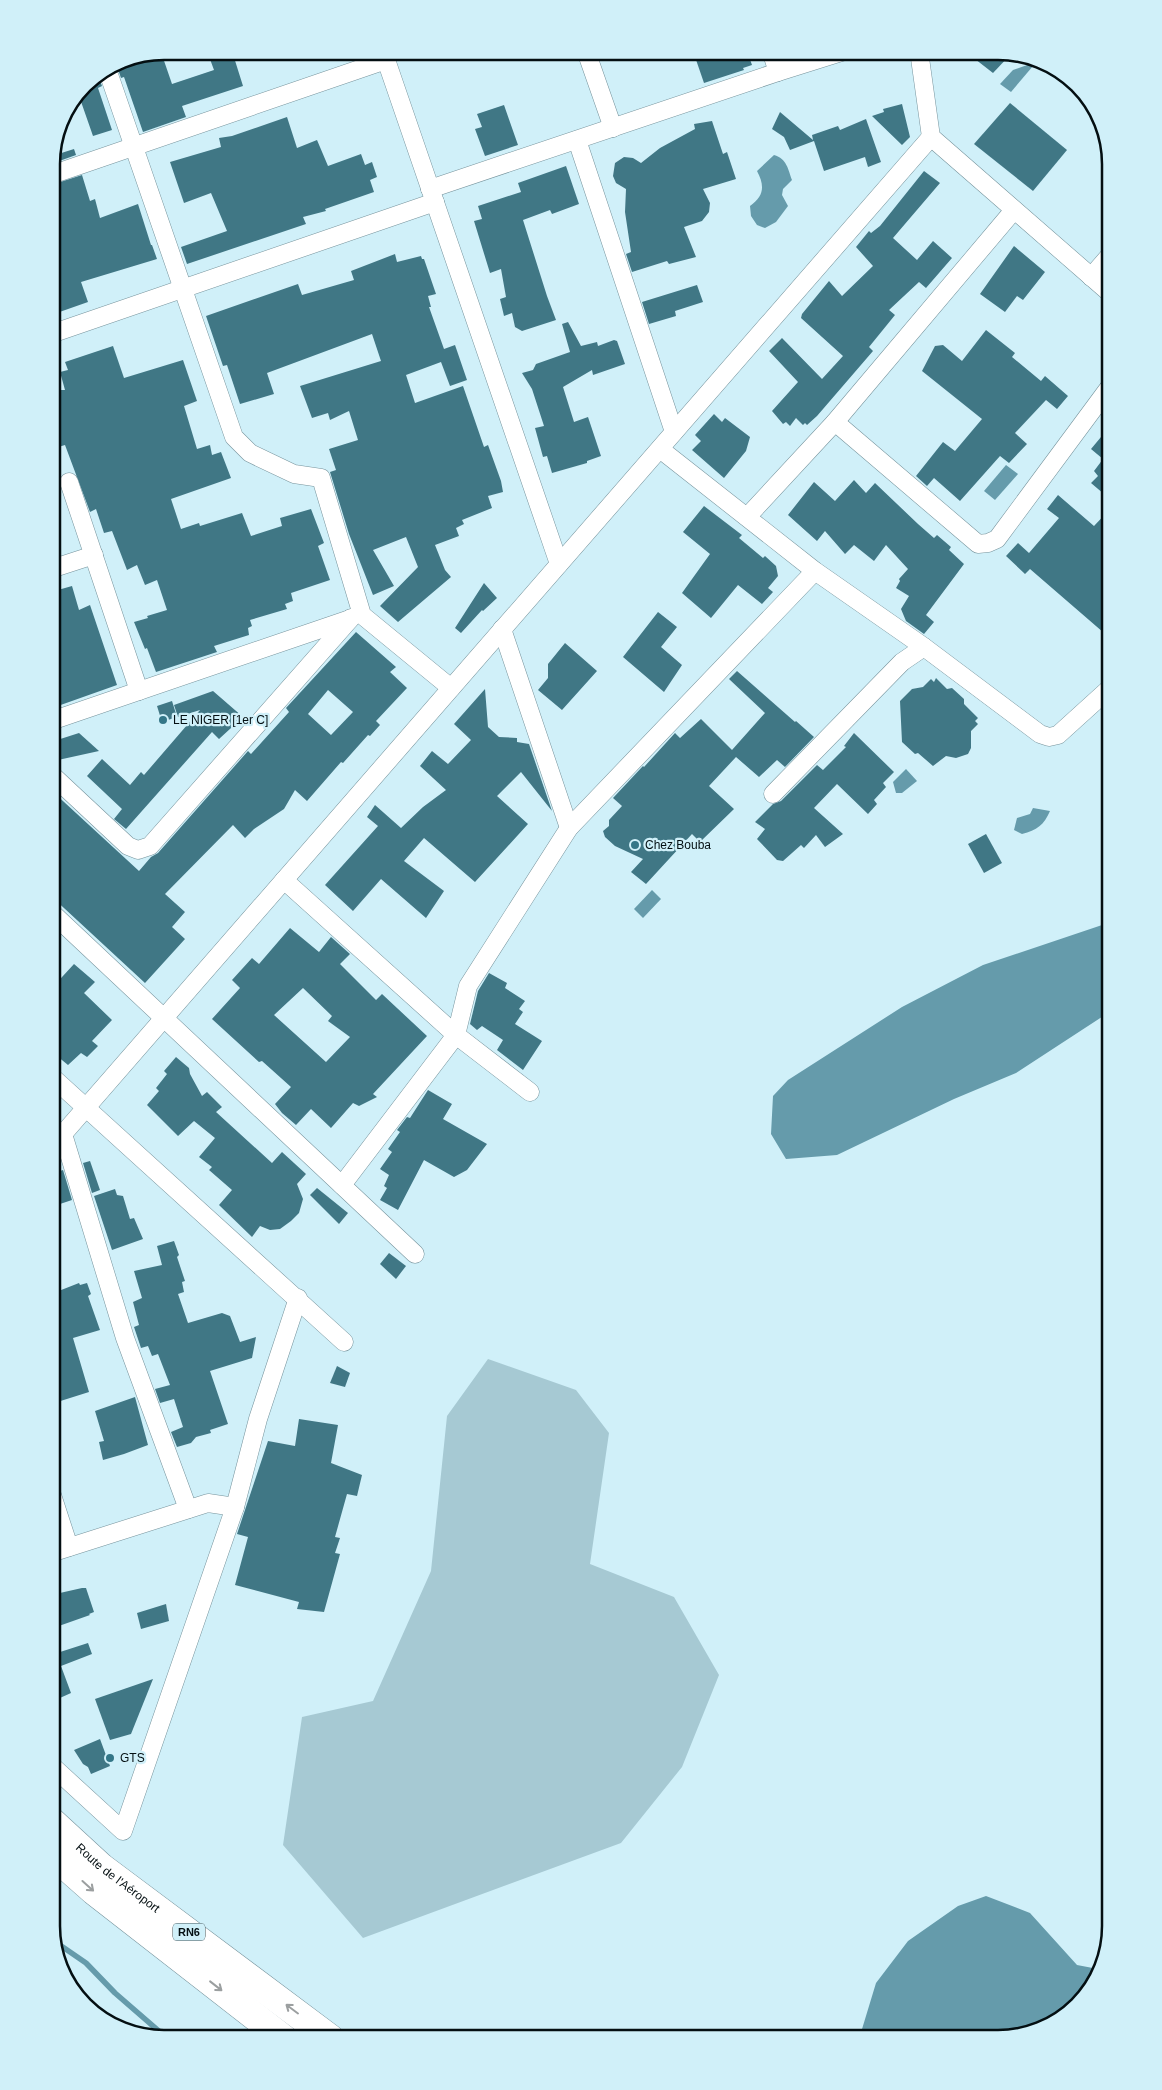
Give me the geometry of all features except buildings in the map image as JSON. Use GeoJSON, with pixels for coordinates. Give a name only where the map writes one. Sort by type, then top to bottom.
{"type":"FeatureCollection","features":[{"type":"Feature","properties":{"kind":"highway","name":"Route de l'Aéroport"},"geometry":{"type":"LineString","coordinates":[[60,1829],[101,1867],[319,2030]]}},
{"type":"Feature","properties":{"kind":"highway","name":"Route de l'Aéroport"},"geometry":{"type":"LineString","coordinates":[[60,1861],[94,1891],[274,2030]]}},
{"type":"Feature","properties":{"kind":"street"},"geometry":{"type":"LineString","coordinates":[[60,172],[373,60]]}},
{"type":"Feature","properties":{"kind":"street"},"geometry":{"type":"LineString","coordinates":[[385,60],[559,564]]}},
{"type":"Feature","properties":{"kind":"street"},"geometry":{"type":"LineString","coordinates":[[589,60],[613,128]]}},
{"type":"Feature","properties":{"kind":"street"},"geometry":{"type":"LineString","coordinates":[[774,60],[778,72]]}},
{"type":"Feature","properties":{"kind":"street"},"geometry":{"type":"LineString","coordinates":[[60,331],[183,290],[577,140],[819,60]]}},
{"type":"Feature","properties":{"kind":"street"},"geometry":{"type":"LineString","coordinates":[[920,60],[931,137],[1102,286]]}},
{"type":"Feature","properties":{"kind":"street"},"geometry":{"type":"LineString","coordinates":[[109,76],[234,437],[250,453],[294,474],[321,478],[356,617],[451,688]]}},
{"type":"Feature","properties":{"kind":"street"},"geometry":{"type":"LineString","coordinates":[[60,1133],[86,1107],[164,1018],[931,137]]}},
{"type":"Feature","properties":{"kind":"street"},"geometry":{"type":"LineString","coordinates":[[577,140],[674,432]]}},
{"type":"Feature","properties":{"kind":"street"},"geometry":{"type":"LineString","coordinates":[[747,517],[836,422],[1014,210]]}},
{"type":"Feature","properties":{"kind":"street"},"geometry":{"type":"LineString","coordinates":[[1091,277],[1102,264]]}},
{"type":"Feature","properties":{"kind":"street"},"geometry":{"type":"LineString","coordinates":[[836,422],[978,544],[988,543],[997,539],[1102,397]]}},
{"type":"Feature","properties":{"kind":"street"},"geometry":{"type":"LineString","coordinates":[[660,448],[815,571],[924,647],[1040,734],[1049,737],[1058,735],[1102,695]]}},
{"type":"Feature","properties":{"kind":"street"},"geometry":{"type":"LineString","coordinates":[[69,482],[139,691]]}},
{"type":"Feature","properties":{"kind":"street"},"geometry":{"type":"LineString","coordinates":[[60,566],[94,555]]}},
{"type":"Feature","properties":{"kind":"street"},"geometry":{"type":"LineString","coordinates":[[342,1186],[456,1036],[468,986],[569,828],[815,571]]}},
{"type":"Feature","properties":{"kind":"street"},"geometry":{"type":"LineString","coordinates":[[60,718],[356,617]]}},
{"type":"Feature","properties":{"kind":"street"},"geometry":{"type":"LineString","coordinates":[[60,782],[128,846],[138,850],[150,846],[356,617]]}},
{"type":"Feature","properties":{"kind":"street"},"geometry":{"type":"LineString","coordinates":[[502,629],[569,828]]}},
{"type":"Feature","properties":{"kind":"street"},"geometry":{"type":"LineString","coordinates":[[773,794],[902,662],[924,647]]}},
{"type":"Feature","properties":{"kind":"street"},"geometry":{"type":"LineString","coordinates":[[284,880],[456,1036],[530,1092]]}},
{"type":"Feature","properties":{"kind":"street"},"geometry":{"type":"LineString","coordinates":[[60,920],[415,1254]]}},
{"type":"Feature","properties":{"kind":"street"},"geometry":{"type":"LineString","coordinates":[[60,1084],[298,1298],[344,1342]]}},
{"type":"Feature","properties":{"kind":"street"},"geometry":{"type":"LineString","coordinates":[[60,1145],[125,1338],[188,1509]]}},
{"type":"Feature","properties":{"kind":"street"},"geometry":{"type":"LineString","coordinates":[[60,1773],[123,1831],[235,1506],[258,1419],[298,1298]]}},
{"type":"Feature","properties":{"kind":"street"},"geometry":{"type":"LineString","coordinates":[[60,1550],[208,1503],[235,1506]]}},
{"type":"Feature","properties":{"kind":"street"},"geometry":{"type":"LineString","coordinates":[[60,1520],[69,1547]]}},
{"type":"Feature","properties":{"kind":"shaded area"},"geometry":{"type":"Polygon","coordinates":[[[1027,65],[1033,67],[1011,92],[1000,84],[1013,70],[1027,65]]]}},
{"type":"Feature","properties":{"kind":"shaded area"},"geometry":{"type":"Polygon","coordinates":[[[774,155],[782,159],[788,168],[792,180],[783,189],[782,195],[788,206],[776,222],[765,228],[757,225],[751,216],[750,206],[758,198],[762,190],[757,171],[774,155]]]}},
{"type":"Feature","properties":{"kind":"shaded area"},"geometry":{"type":"Polygon","coordinates":[[[1006,465],[1018,474],[995,500],[984,491],[1006,465]]]}},
{"type":"Feature","properties":{"kind":"shaded area"},"geometry":{"type":"Polygon","coordinates":[[[906,769],[917,781],[902,793],[896,793],[893,782],[906,769]]]}},
{"type":"Feature","properties":{"kind":"shaded area"},"geometry":{"type":"Polygon","coordinates":[[[1033,808],[1050,811],[1045,820],[1036,829],[1022,834],[1014,830],[1017,818],[1030,814],[1033,808]]]}},
{"type":"Feature","properties":{"kind":"shaded area"},"geometry":{"type":"Polygon","coordinates":[[[652,890],[661,899],[643,918],[634,909],[652,890]]]}},
{"type":"Feature","properties":{"kind":"shaded area"},"geometry":{"type":"Polygon","coordinates":[[[1102,925],[1102,1017],[1016,1073],[954,1099],[837,1155],[786,1159],[771,1134],[773,1096],[788,1080],[902,1007],[983,965],[1102,925]]]}},
{"type":"Feature","properties":{"kind":"shaded area"},"geometry":{"type":"Polygon","coordinates":[[[488,1359],[576,1390],[609,1433],[590,1564],[674,1597],[719,1675],[682,1767],[621,1843],[363,1938],[283,1845],[302,1717],[373,1701],[431,1571],[447,1416],[488,1359]]]}},
{"type":"Feature","properties":{"kind":"shaded area"},"geometry":{"type":"Polygon","coordinates":[[[986,1896],[1030,1913],[1077,1965],[1093,1968],[1091,1972],[1076,1995],[1067,2004],[1038,2022],[1018,2028],[998,2030],[862,2030],[876,1983],[908,1941],[958,1906],[986,1896]]]}},
{"type":"Feature","properties":{"kind":"waterway"},"geometry":{"type":"LineString","coordinates":[[62,1947],[86,1963],[115,1993],[158,2030]]}},
{"type":"Feature","properties":{"kind":"place","name":"LE NIGER [1er C]"},"geometry":{"type":"Point","coordinates":[163,720]}},
{"type":"Feature","properties":{"kind":"place","name":"Chez Bouba"},"geometry":{"type":"Point","coordinates":[635,845]}},
{"type":"Feature","properties":{"kind":"place","name":"GTS"},"geometry":{"type":"Point","coordinates":[110,1758]}}]}
